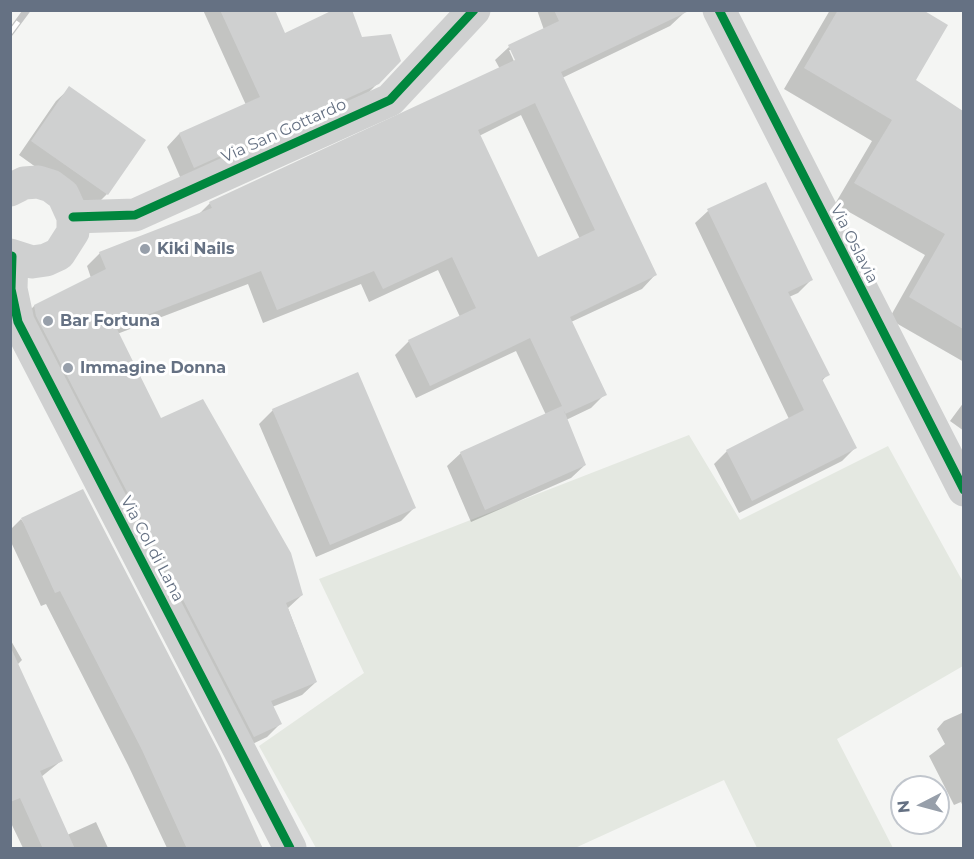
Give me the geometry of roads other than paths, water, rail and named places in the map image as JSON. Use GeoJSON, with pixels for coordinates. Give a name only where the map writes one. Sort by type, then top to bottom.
{"type":"FeatureCollection","features":[{"type":"Feature","properties":{"kind":"street","name":"Via San Gottardo"},"geometry":{"type":"LineString","coordinates":[[73,217],[135,215],[390,100],[474,10]]}},
{"type":"Feature","properties":{"kind":"street","name":"Via Oslavia"},"geometry":{"type":"LineString","coordinates":[[719,10],[963,490]]}},
{"type":"Feature","properties":{"kind":"street"},"geometry":{"type":"LineString","coordinates":[[10,190],[24,183],[38,182],[51,186],[63,195],[73,217],[73,232],[59,254],[46,260],[32,262],[11,256]]}},
{"type":"Feature","properties":{"kind":"street","name":"Via Col di Lana"},"geometry":{"type":"LineString","coordinates":[[11,256],[11,288],[18,322],[290,849]]}},
{"type":"Feature","properties":{"kind":"railway"},"geometry":{"type":"LineString","coordinates":[[10,33],[27,10]]}},
{"type":"Feature","properties":{"kind":"place","name":"Kiki Nails"},"geometry":{"type":"Point","coordinates":[145,249]}},
{"type":"Feature","properties":{"kind":"place","name":"Bar Fortuna"},"geometry":{"type":"Point","coordinates":[48,321]}},
{"type":"Feature","properties":{"kind":"place","name":"Immagine Donna"},"geometry":{"type":"Point","coordinates":[68,368]}}]}
